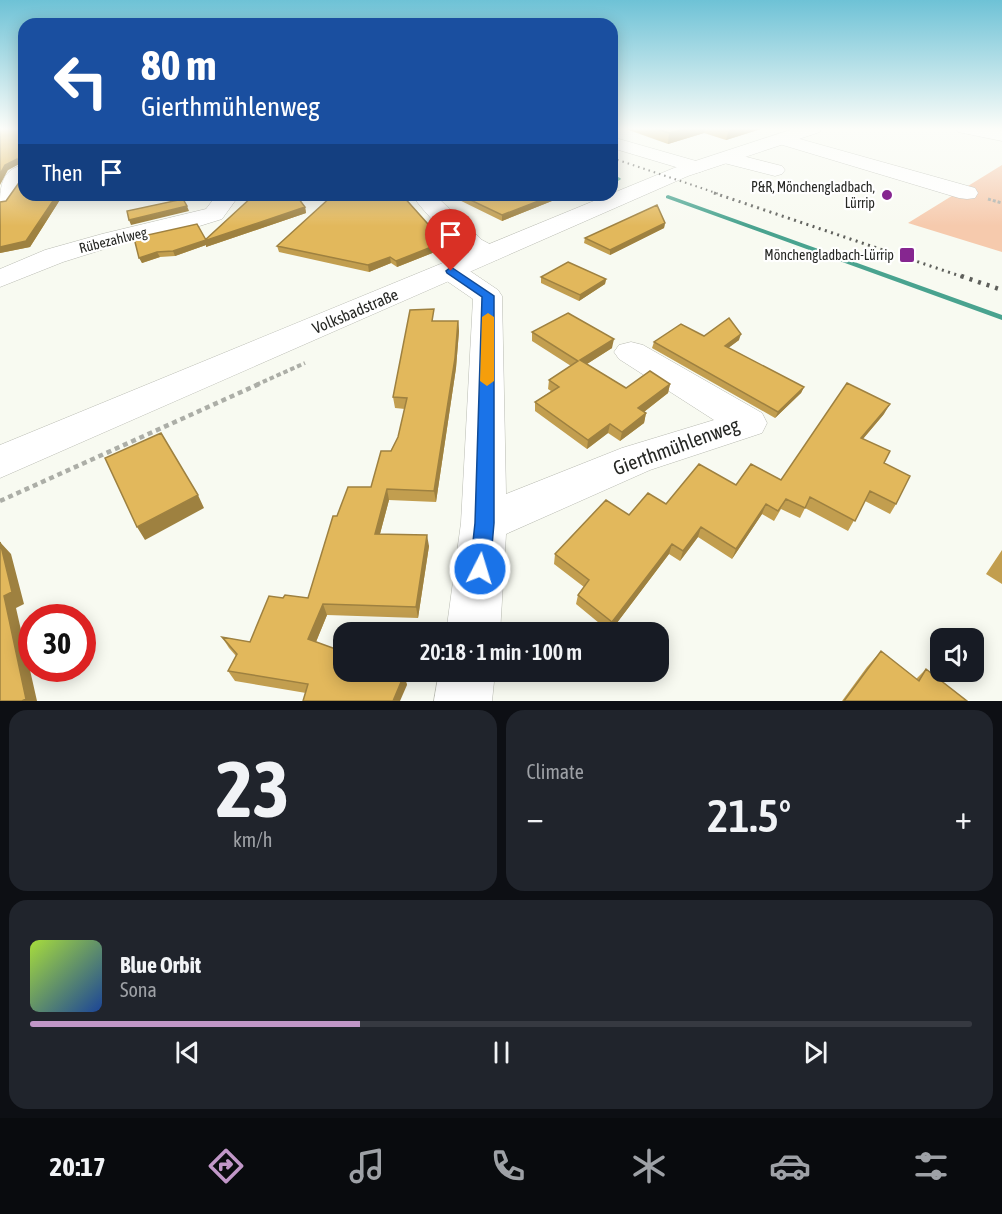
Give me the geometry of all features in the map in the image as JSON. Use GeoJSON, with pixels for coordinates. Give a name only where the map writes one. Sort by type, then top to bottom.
{"type":"FeatureCollection","features":[{"type":"Feature","properties":{"kind":"street","name":"Volksbadstraße"},"geometry":{"type":"LineString","coordinates":[[618,193],[685,161]]}},
{"type":"Feature","properties":{"kind":"street"},"geometry":{"type":"LineString","coordinates":[[738,161],[775,170]]}},
{"type":"Feature","properties":{"kind":"street"},"geometry":{"type":"LineString","coordinates":[[855,161],[967,193]]}},
{"type":"Feature","properties":{"kind":"street"},"geometry":{"type":"LineString","coordinates":[[0,199],[15,173]]}},
{"type":"Feature","properties":{"kind":"street","name":"Rübezahlweg"},"geometry":{"type":"LineString","coordinates":[[0,279],[54,256],[111,239],[214,214],[224,201]]}},
{"type":"Feature","properties":{"kind":"street"},"geometry":{"type":"LineString","coordinates":[[429,201],[473,245],[490,254]]}},
{"type":"Feature","properties":{"kind":"street","name":"Volksbadstraße"},"geometry":{"type":"LineString","coordinates":[[0,462],[451,271],[601,201]]}},
{"type":"Feature","properties":{"kind":"street"},"geometry":{"type":"LineString","coordinates":[[451,271],[488,296],[484,523],[474,622]]}},
{"type":"Feature","properties":{"kind":"street","name":"Gierthmühlenweg"},"geometry":{"type":"LineString","coordinates":[[484,523],[636,459],[748,423],[631,352]]}},
{"type":"Feature","properties":{"kind":"street"},"geometry":{"type":"LineString","coordinates":[[463,701],[466,682]]}},
{"type":"Feature","properties":{"kind":"shaded area"},"geometry":{"type":"Polygon","coordinates":[[[1002,165],[1002,252],[908,223],[1002,165]]]}},
{"type":"Feature","properties":{"kind":"building"},"geometry":{"type":"Polygon","coordinates":[[[0,161],[14,161],[5,165],[0,174],[0,161]]]}},
{"type":"Feature","properties":{"kind":"building"},"geometry":{"type":"Polygon","coordinates":[[[18,184],[18,201],[53,201],[26,241],[0,247],[0,202],[6,201],[18,184]]]}},
{"type":"Feature","properties":{"kind":"building"},"geometry":{"type":"Polygon","coordinates":[[[174,201],[184,201],[187,206],[129,220],[127,211],[174,201]]]}},
{"type":"Feature","properties":{"kind":"building"},"geometry":{"type":"Polygon","coordinates":[[[247,201],[300,201],[305,207],[204,241],[247,201]]]}},
{"type":"Feature","properties":{"kind":"building"},"geometry":{"type":"Polygon","coordinates":[[[326,201],[407,201],[444,242],[396,261],[390,257],[368,265],[277,246],[326,201]]]}},
{"type":"Feature","properties":{"kind":"building"},"geometry":{"type":"Polygon","coordinates":[[[473,201],[538,201],[502,215],[473,201]]]}},
{"type":"Feature","properties":{"kind":"building"},"geometry":{"type":"Polygon","coordinates":[[[657,205],[665,223],[610,250],[585,238],[657,205]]]}},
{"type":"Feature","properties":{"kind":"building"},"geometry":{"type":"Polygon","coordinates":[[[197,224],[206,240],[173,251],[157,252],[139,258],[134,238],[197,224]]]}},
{"type":"Feature","properties":{"kind":"building"},"geometry":{"type":"Polygon","coordinates":[[[568,262],[606,279],[580,295],[541,277],[568,262]]]}},
{"type":"Feature","properties":{"kind":"building"},"geometry":{"type":"Polygon","coordinates":[[[434,309],[432,321],[458,321],[455,358],[434,491],[387,489],[375,534],[427,535],[416,607],[323,604],[308,639],[333,648],[333,682],[401,682],[393,701],[303,701],[308,684],[228,671],[237,654],[222,637],[250,642],[269,596],[283,598],[285,595],[308,598],[333,516],[337,516],[348,487],[371,487],[381,451],[391,451],[398,437],[407,398],[393,397],[410,310],[434,309]]]}},
{"type":"Feature","properties":{"kind":"building"},"geometry":{"type":"Polygon","coordinates":[[[568,313],[614,339],[580,360],[626,388],[650,371],[670,384],[638,408],[646,413],[622,432],[610,424],[588,440],[535,402],[559,387],[549,380],[578,361],[532,332],[568,313]]]}},
{"type":"Feature","properties":{"kind":"building"},"geometry":{"type":"Polygon","coordinates":[[[729,318],[741,334],[725,346],[804,387],[778,412],[654,342],[681,324],[704,336],[729,318]]]}},
{"type":"Feature","properties":{"kind":"building"},"geometry":{"type":"Polygon","coordinates":[[[847,383],[890,404],[861,438],[890,451],[884,463],[910,476],[896,504],[870,491],[855,521],[810,497],[805,508],[786,499],[778,511],[766,504],[736,549],[701,527],[683,551],[672,544],[612,622],[578,595],[589,580],[555,554],[606,500],[629,515],[648,493],[666,504],[699,464],[736,485],[751,464],[781,480],[847,383]]]}},
{"type":"Feature","properties":{"kind":"building"},"geometry":{"type":"Polygon","coordinates":[[[161,433],[198,495],[137,527],[105,458],[161,433]]]}},
{"type":"Feature","properties":{"kind":"building"},"geometry":{"type":"Polygon","coordinates":[[[0,542],[12,592],[4,596],[18,662],[18,682],[22,682],[26,699],[0,701],[0,542]]]}},
{"type":"Feature","properties":{"kind":"building"},"geometry":{"type":"Polygon","coordinates":[[[881,651],[919,681],[926,669],[930,672],[930,682],[943,682],[967,701],[844,701],[881,651]]]}},
{"type":"Feature","properties":{"kind":"waterway"},"geometry":{"type":"LineString","coordinates":[[668,197],[1002,318]]}},
{"type":"Feature","properties":{"kind":"railway"},"geometry":{"type":"LineString","coordinates":[[620,161],[719,194]]}},
{"type":"Feature","properties":{"kind":"railway"},"geometry":{"type":"LineString","coordinates":[[714,193],[966,278]]}},
{"type":"Feature","properties":{"kind":"railway"},"geometry":{"type":"LineString","coordinates":[[961,276],[1002,290]]}},
{"type":"Feature","properties":{"kind":"slow traffic"},"geometry":{"type":"LineString","coordinates":[[487,381],[488,317]]}},
{"type":"Feature","properties":{"kind":"place","name":"P&R, Mönchengladbach, Lürrip"},"geometry":{"type":"Point","coordinates":[887,195]}},
{"type":"Feature","properties":{"kind":"place","name":"Mönchengladbach-Lürrip"},"geometry":{"type":"Point","coordinates":[907,255]}},
{"type":"Feature","properties":{"kind":"route"},"geometry":{"type":"LineString","coordinates":[[451,271],[488,296],[484,523],[480,569]]}}]}
